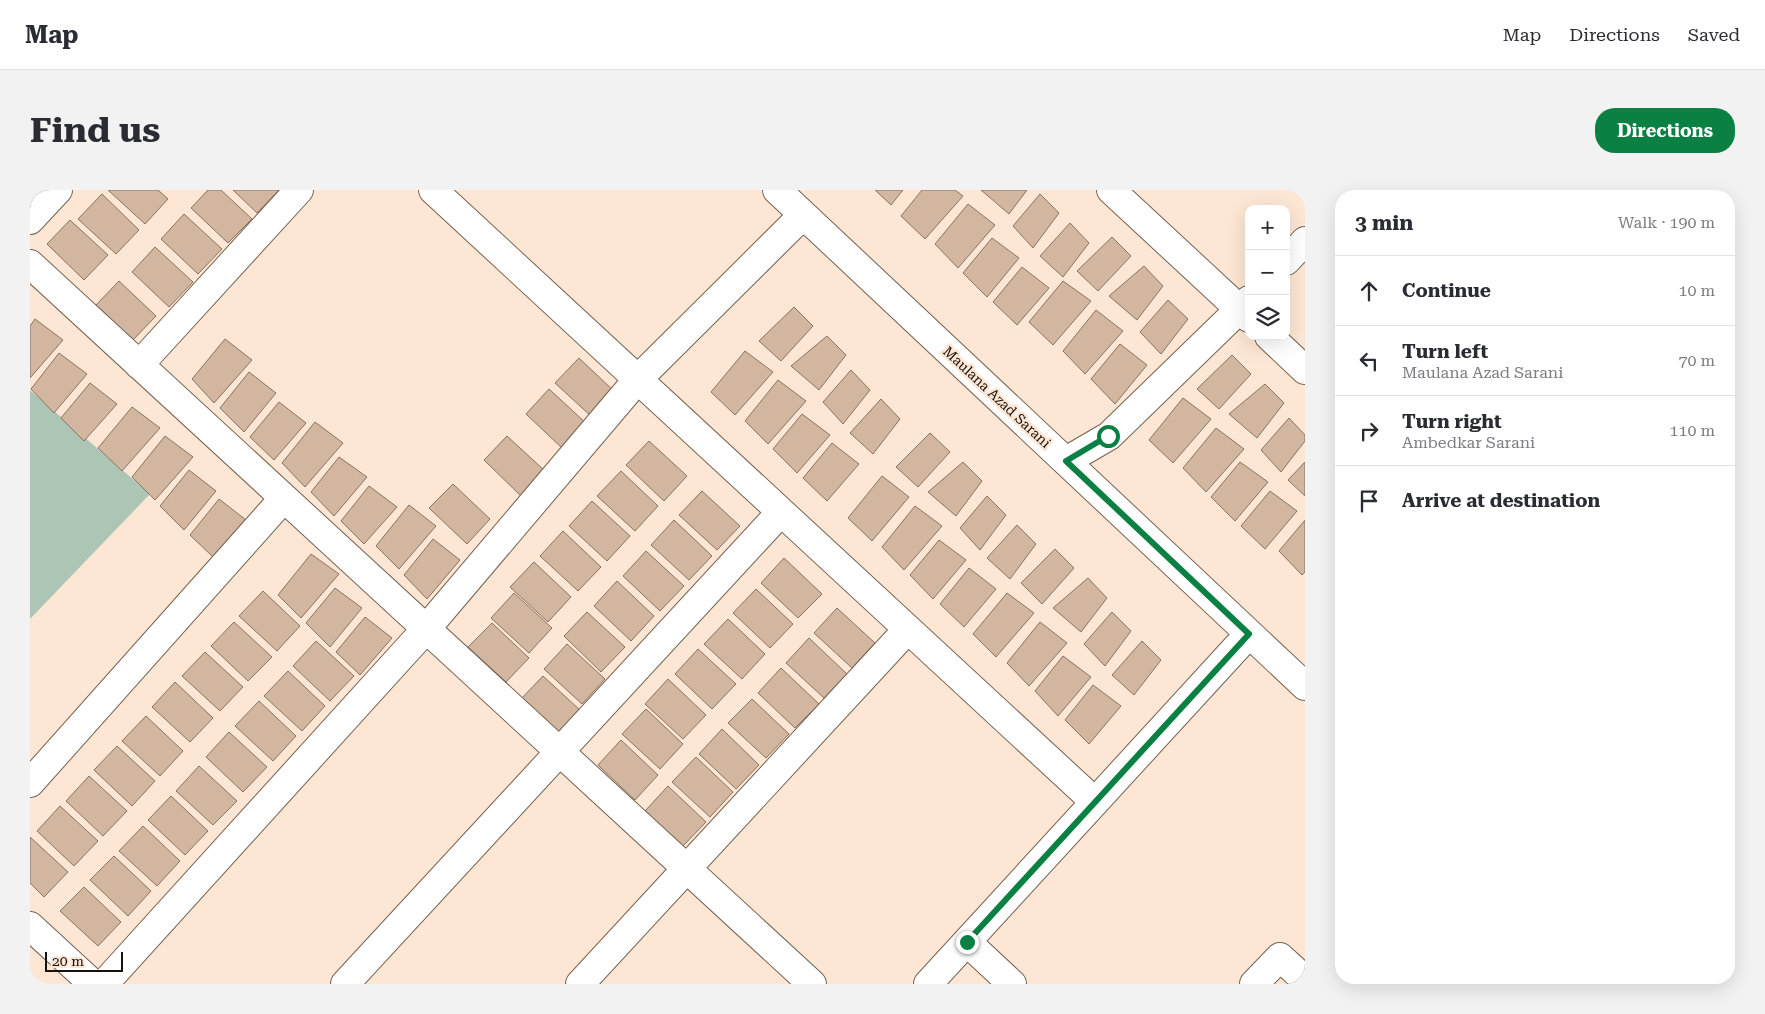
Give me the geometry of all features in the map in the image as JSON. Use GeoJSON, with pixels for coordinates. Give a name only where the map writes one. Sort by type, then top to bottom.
{"type":"FeatureCollection","features":[{"type":"Feature","properties":{"kind":"street"},"geometry":{"type":"LineString","coordinates":[[30,220],[58,190]]}},
{"type":"Feature","properties":{"kind":"street"},"geometry":{"type":"LineString","coordinates":[[139,365],[299,190]]}},
{"type":"Feature","properties":{"kind":"street"},"geometry":{"type":"LineString","coordinates":[[433,190],[1095,802]]}},
{"type":"Feature","properties":{"kind":"street","name":"Maulana Azad Sarani"},"geometry":{"type":"LineString","coordinates":[[777,190],[1305,686]]}},
{"type":"Feature","properties":{"kind":"street"},"geometry":{"type":"LineString","coordinates":[[1111,190],[1245,308]]}},
{"type":"Feature","properties":{"kind":"street"},"geometry":{"type":"LineString","coordinates":[[104,984],[426,630],[638,380],[803,215]]}},
{"type":"Feature","properties":{"kind":"street"},"geometry":{"type":"LineString","coordinates":[[1290,257],[1305,241]]}},
{"type":"Feature","properties":{"kind":"street"},"geometry":{"type":"LineString","coordinates":[[30,264],[812,984]]}},
{"type":"Feature","properties":{"kind":"street"},"geometry":{"type":"LineString","coordinates":[[1066,461],[1108,436],[1245,310]]}},
{"type":"Feature","properties":{"kind":"street"},"geometry":{"type":"LineString","coordinates":[[1273,340],[1305,370]]}},
{"type":"Feature","properties":{"kind":"street"},"geometry":{"type":"LineString","coordinates":[[30,783],[284,498]]}},
{"type":"Feature","properties":{"kind":"street"},"geometry":{"type":"LineString","coordinates":[[345,984],[781,512]]}},
{"type":"Feature","properties":{"kind":"street"},"geometry":{"type":"LineString","coordinates":[[580,984],[908,629]]}},
{"type":"Feature","properties":{"kind":"street"},"geometry":{"type":"LineString","coordinates":[[928,984],[1249,634]]}},
{"type":"Feature","properties":{"kind":"street"},"geometry":{"type":"LineString","coordinates":[[30,926],[93,984]]}},
{"type":"Feature","properties":{"kind":"street"},"geometry":{"type":"LineString","coordinates":[[967,942],[1012,984]]}},
{"type":"Feature","properties":{"kind":"street"},"geometry":{"type":"LineString","coordinates":[[1254,984],[1280,957],[1305,980]]}},
{"type":"Feature","properties":{"kind":"green space"},"geometry":{"type":"Polygon","coordinates":[[[30,390],[150,494],[30,619],[30,390]]]}},
{"type":"Feature","properties":{"kind":"building"},"geometry":{"type":"Polygon","coordinates":[[[108,190],[158,190],[168,199],[145,224],[108,190]]]}},
{"type":"Feature","properties":{"kind":"building"},"geometry":{"type":"Polygon","coordinates":[[[208,190],[221,190],[252,219],[228,243],[191,208],[208,190]]]}},
{"type":"Feature","properties":{"kind":"building"},"geometry":{"type":"Polygon","coordinates":[[[233,190],[279,190],[257,213],[233,190]]]}},
{"type":"Feature","properties":{"kind":"building"},"geometry":{"type":"Polygon","coordinates":[[[875,190],[903,190],[891,205],[875,190]]]}},
{"type":"Feature","properties":{"kind":"building"},"geometry":{"type":"Polygon","coordinates":[[[922,190],[955,190],[963,196],[925,239],[901,216],[922,190]]]}},
{"type":"Feature","properties":{"kind":"building"},"geometry":{"type":"Polygon","coordinates":[[[981,190],[1027,190],[1009,214],[981,190]]]}},
{"type":"Feature","properties":{"kind":"building"},"geometry":{"type":"Polygon","coordinates":[[[102,194],[139,230],[116,254],[78,219],[102,194]]]}},
{"type":"Feature","properties":{"kind":"building"},"geometry":{"type":"Polygon","coordinates":[[[1040,194],[1059,213],[1033,248],[1013,226],[1040,194]]]}},
{"type":"Feature","properties":{"kind":"building"},"geometry":{"type":"Polygon","coordinates":[[[968,204],[995,225],[958,268],[935,244],[968,204]]]}},
{"type":"Feature","properties":{"kind":"building"},"geometry":{"type":"Polygon","coordinates":[[[184,214],[222,249],[198,274],[161,239],[184,214]]]}},
{"type":"Feature","properties":{"kind":"building"},"geometry":{"type":"Polygon","coordinates":[[[70,220],[108,255],[84,280],[47,244],[70,220]]]}},
{"type":"Feature","properties":{"kind":"building"},"geometry":{"type":"Polygon","coordinates":[[[1070,223],[1089,243],[1063,277],[1040,256],[1070,223]]]}},
{"type":"Feature","properties":{"kind":"building"},"geometry":{"type":"Polygon","coordinates":[[[1112,237],[1131,256],[1098,291],[1077,271],[1112,237]]]}},
{"type":"Feature","properties":{"kind":"building"},"geometry":{"type":"Polygon","coordinates":[[[992,238],[1019,258],[987,297],[963,273],[992,238]]]}},
{"type":"Feature","properties":{"kind":"building"},"geometry":{"type":"Polygon","coordinates":[[[155,247],[193,282],[169,307],[132,272],[155,247]]]}},
{"type":"Feature","properties":{"kind":"building"},"geometry":{"type":"Polygon","coordinates":[[[1144,266],[1163,286],[1137,320],[1109,296],[1144,266]]]}},
{"type":"Feature","properties":{"kind":"building"},"geometry":{"type":"Polygon","coordinates":[[[1022,267],[1049,288],[1017,325],[993,302],[1022,267]]]}},
{"type":"Feature","properties":{"kind":"building"},"geometry":{"type":"Polygon","coordinates":[[[119,281],[156,316],[133,340],[96,305],[119,281]]]}},
{"type":"Feature","properties":{"kind":"building"},"geometry":{"type":"Polygon","coordinates":[[[1063,281],[1091,301],[1053,345],[1029,322],[1063,281]]]}},
{"type":"Feature","properties":{"kind":"building"},"geometry":{"type":"Polygon","coordinates":[[[1168,300],[1188,319],[1161,354],[1140,332],[1168,300]]]}},
{"type":"Feature","properties":{"kind":"building"},"geometry":{"type":"Polygon","coordinates":[[[794,307],[813,326],[781,361],[759,341],[794,307]]]}},
{"type":"Feature","properties":{"kind":"building"},"geometry":{"type":"Polygon","coordinates":[[[1096,310],[1123,331],[1085,374],[1063,351],[1096,310]]]}},
{"type":"Feature","properties":{"kind":"building"},"geometry":{"type":"Polygon","coordinates":[[[35,319],[63,340],[30,378],[30,326],[35,319]]]}},
{"type":"Feature","properties":{"kind":"building"},"geometry":{"type":"Polygon","coordinates":[[[827,336],[846,355],[819,390],[791,366],[827,336]]]}},
{"type":"Feature","properties":{"kind":"building"},"geometry":{"type":"Polygon","coordinates":[[[225,339],[252,360],[214,403],[192,379],[225,339]]]}},
{"type":"Feature","properties":{"kind":"building"},"geometry":{"type":"Polygon","coordinates":[[[1120,344],[1147,365],[1115,404],[1091,379],[1120,344]]]}},
{"type":"Feature","properties":{"kind":"building"},"geometry":{"type":"Polygon","coordinates":[[[745,351],[773,372],[735,415],[711,392],[745,351]]]}},
{"type":"Feature","properties":{"kind":"building"},"geometry":{"type":"Polygon","coordinates":[[[59,353],[87,374],[54,413],[31,389],[59,353]]]}},
{"type":"Feature","properties":{"kind":"building"},"geometry":{"type":"Polygon","coordinates":[[[1232,355],[1251,374],[1219,409],[1197,389],[1232,355]]]}},
{"type":"Feature","properties":{"kind":"building"},"geometry":{"type":"Polygon","coordinates":[[[579,358],[616,393],[593,418],[555,383],[579,358]]]}},
{"type":"Feature","properties":{"kind":"building"},"geometry":{"type":"Polygon","coordinates":[[[851,370],[870,390],[843,424],[823,402],[851,370]]]}},
{"type":"Feature","properties":{"kind":"building"},"geometry":{"type":"Polygon","coordinates":[[[249,372],[276,393],[244,432],[220,408],[249,372]]]}},
{"type":"Feature","properties":{"kind":"building"},"geometry":{"type":"Polygon","coordinates":[[[778,380],[806,401],[768,444],[745,421],[778,380]]]}},
{"type":"Feature","properties":{"kind":"building"},"geometry":{"type":"Polygon","coordinates":[[[90,383],[117,404],[84,441],[61,418],[90,383]]]}},
{"type":"Feature","properties":{"kind":"building"},"geometry":{"type":"Polygon","coordinates":[[[1265,384],[1284,403],[1257,438],[1229,414],[1265,384]]]}},
{"type":"Feature","properties":{"kind":"building"},"geometry":{"type":"Polygon","coordinates":[[[549,389],[587,424],[563,449],[526,414],[549,389]]]}},
{"type":"Feature","properties":{"kind":"building"},"geometry":{"type":"Polygon","coordinates":[[[1183,398],[1211,419],[1173,463],[1149,440],[1183,398]]]}},
{"type":"Feature","properties":{"kind":"building"},"geometry":{"type":"Polygon","coordinates":[[[881,399],[900,419],[873,454],[850,433],[881,399]]]}},
{"type":"Feature","properties":{"kind":"building"},"geometry":{"type":"Polygon","coordinates":[[[279,402],[306,423],[274,460],[250,437],[279,402]]]}},
{"type":"Feature","properties":{"kind":"building"},"geometry":{"type":"Polygon","coordinates":[[[132,407],[160,428],[122,471],[98,448],[132,407]]]}},
{"type":"Feature","properties":{"kind":"building"},"geometry":{"type":"Polygon","coordinates":[[[802,414],[830,435],[797,473],[773,449],[802,414]]]}},
{"type":"Feature","properties":{"kind":"building"},"geometry":{"type":"Polygon","coordinates":[[[1289,418],[1305,435],[1305,441],[1281,472],[1261,450],[1289,418]]]}},
{"type":"Feature","properties":{"kind":"building"},"geometry":{"type":"Polygon","coordinates":[[[315,422],[343,443],[305,487],[282,463],[315,422]]]}},
{"type":"Feature","properties":{"kind":"building"},"geometry":{"type":"Polygon","coordinates":[[[1216,428],[1244,449],[1206,492],[1183,468],[1216,428]]]}},
{"type":"Feature","properties":{"kind":"building"},"geometry":{"type":"Polygon","coordinates":[[[930,433],[950,452],[918,487],[896,467],[930,433]]]}},
{"type":"Feature","properties":{"kind":"building"},"geometry":{"type":"Polygon","coordinates":[[[165,436],[193,457],[155,500],[132,477],[165,436]]]}},
{"type":"Feature","properties":{"kind":"building"},"geometry":{"type":"Polygon","coordinates":[[[507,436],[545,471],[521,496],[484,460],[507,436]]]}},
{"type":"Feature","properties":{"kind":"building"},"geometry":{"type":"Polygon","coordinates":[[[649,441],[687,476],[664,501],[626,465],[649,441]]]}},
{"type":"Feature","properties":{"kind":"building"},"geometry":{"type":"Polygon","coordinates":[[[832,443],[859,464],[827,501],[803,478],[832,443]]]}},
{"type":"Feature","properties":{"kind":"building"},"geometry":{"type":"Polygon","coordinates":[[[339,457],[367,477],[334,516],[311,492],[339,457]]]}},
{"type":"Feature","properties":{"kind":"building"},"geometry":{"type":"Polygon","coordinates":[[[963,462],[982,481],[956,516],[928,492],[963,462]]]}},
{"type":"Feature","properties":{"kind":"building"},"geometry":{"type":"Polygon","coordinates":[[[1240,462],[1268,482],[1235,521],[1211,497],[1240,462]]]}},
{"type":"Feature","properties":{"kind":"building"},"geometry":{"type":"Polygon","coordinates":[[[1305,462],[1305,496],[1288,480],[1305,462]]]}},
{"type":"Feature","properties":{"kind":"building"},"geometry":{"type":"Polygon","coordinates":[[[189,470],[216,491],[184,530],[160,506],[189,470]]]}},
{"type":"Feature","properties":{"kind":"building"},"geometry":{"type":"Polygon","coordinates":[[[621,471],[658,506],[635,531],[597,496],[621,471]]]}},
{"type":"Feature","properties":{"kind":"building"},"geometry":{"type":"Polygon","coordinates":[[[882,476],[909,497],[872,541],[848,518],[882,476]]]}},
{"type":"Feature","properties":{"kind":"building"},"geometry":{"type":"Polygon","coordinates":[[[453,484],[490,519],[467,544],[429,508],[453,484]]]}},
{"type":"Feature","properties":{"kind":"building"},"geometry":{"type":"Polygon","coordinates":[[[369,486],[397,507],[364,544],[341,521],[369,486]]]}},
{"type":"Feature","properties":{"kind":"building"},"geometry":{"type":"Polygon","coordinates":[[[702,491],[740,526],[717,550],[679,515],[702,491]]]}},
{"type":"Feature","properties":{"kind":"building"},"geometry":{"type":"Polygon","coordinates":[[[1270,491],[1297,511],[1265,549],[1241,526],[1270,491]]]}},
{"type":"Feature","properties":{"kind":"building"},"geometry":{"type":"Polygon","coordinates":[[[987,496],[1006,515],[980,550],[960,528],[987,496]]]}},
{"type":"Feature","properties":{"kind":"building"},"geometry":{"type":"Polygon","coordinates":[[[219,499],[246,520],[214,558],[190,535],[219,499]]]}},
{"type":"Feature","properties":{"kind":"building"},"geometry":{"type":"Polygon","coordinates":[[[592,501],[630,536],[607,561],[569,526],[592,501]]]}},
{"type":"Feature","properties":{"kind":"building"},"geometry":{"type":"Polygon","coordinates":[[[409,505],[436,526],[399,569],[376,546],[409,505]]]}},
{"type":"Feature","properties":{"kind":"building"},"geometry":{"type":"Polygon","coordinates":[[[915,506],[942,526],[904,570],[882,547],[915,506]]]}},
{"type":"Feature","properties":{"kind":"building"},"geometry":{"type":"Polygon","coordinates":[[[674,520],[712,556],[689,580],[651,545],[674,520]]]}},
{"type":"Feature","properties":{"kind":"building"},"geometry":{"type":"Polygon","coordinates":[[[1305,520],[1305,572],[1302,575],[1279,551],[1305,520]]]}},
{"type":"Feature","properties":{"kind":"building"},"geometry":{"type":"Polygon","coordinates":[[[1017,525],[1036,544],[1010,579],[987,558],[1017,525]]]}},
{"type":"Feature","properties":{"kind":"building"},"geometry":{"type":"Polygon","coordinates":[[[563,531],[601,567],[578,591],[540,556],[563,531]]]}},
{"type":"Feature","properties":{"kind":"building"},"geometry":{"type":"Polygon","coordinates":[[[433,539],[460,560],[427,599],[404,575],[433,539]]]}},
{"type":"Feature","properties":{"kind":"building"},"geometry":{"type":"Polygon","coordinates":[[[939,540],[966,560],[933,599],[910,575],[939,540]]]}},
{"type":"Feature","properties":{"kind":"building"},"geometry":{"type":"Polygon","coordinates":[[[1055,549],[1074,568],[1042,604],[1021,583],[1055,549]]]}},
{"type":"Feature","properties":{"kind":"building"},"geometry":{"type":"Polygon","coordinates":[[[646,551],[684,586],[660,611],[623,576],[646,551]]]}},
{"type":"Feature","properties":{"kind":"building"},"geometry":{"type":"Polygon","coordinates":[[[311,554],[339,574],[301,618],[278,595],[311,554]]]}},
{"type":"Feature","properties":{"kind":"building"},"geometry":{"type":"Polygon","coordinates":[[[784,558],[822,594],[798,618],[761,583],[784,558]]]}},
{"type":"Feature","properties":{"kind":"building"},"geometry":{"type":"Polygon","coordinates":[[[534,562],[571,597],[548,622],[510,587],[534,562]]]}},
{"type":"Feature","properties":{"kind":"building"},"geometry":{"type":"Polygon","coordinates":[[[969,568],[996,589],[964,627],[940,604],[969,568]]]}},
{"type":"Feature","properties":{"kind":"building"},"geometry":{"type":"Polygon","coordinates":[[[1088,578],[1107,598],[1081,632],[1053,608],[1088,578]]]}},
{"type":"Feature","properties":{"kind":"building"},"geometry":{"type":"Polygon","coordinates":[[[617,581],[654,616],[631,641],[594,606],[617,581]]]}},
{"type":"Feature","properties":{"kind":"building"},"geometry":{"type":"Polygon","coordinates":[[[335,588],[362,608],[330,647],[306,623],[335,588]]]}},
{"type":"Feature","properties":{"kind":"building"},"geometry":{"type":"Polygon","coordinates":[[[756,589],[793,624],[770,648],[733,613],[756,589]]]}},
{"type":"Feature","properties":{"kind":"building"},"geometry":{"type":"Polygon","coordinates":[[[263,591],[300,626],[277,651],[239,616],[263,591]]]}},
{"type":"Feature","properties":{"kind":"building"},"geometry":{"type":"Polygon","coordinates":[[[514,593],[552,628],[529,653],[491,618],[514,593]]]}},
{"type":"Feature","properties":{"kind":"building"},"geometry":{"type":"Polygon","coordinates":[[[1007,593],[1034,613],[996,657],[973,634],[1007,593]]]}},
{"type":"Feature","properties":{"kind":"building"},"geometry":{"type":"Polygon","coordinates":[[[837,608],[875,643],[852,668],[814,633],[837,608]]]}},
{"type":"Feature","properties":{"kind":"building"},"geometry":{"type":"Polygon","coordinates":[[[587,612],[625,647],[601,672],[564,636],[587,612]]]}},
{"type":"Feature","properties":{"kind":"building"},"geometry":{"type":"Polygon","coordinates":[[[1112,612],[1131,631],[1105,666],[1084,644],[1112,612]]]}},
{"type":"Feature","properties":{"kind":"building"},"geometry":{"type":"Polygon","coordinates":[[[365,617],[392,638],[360,675],[336,652],[365,617]]]}},
{"type":"Feature","properties":{"kind":"building"},"geometry":{"type":"Polygon","coordinates":[[[728,619],[765,654],[742,679],[704,644],[728,619]]]}},
{"type":"Feature","properties":{"kind":"building"},"geometry":{"type":"Polygon","coordinates":[[[234,622],[272,657],[248,681],[211,646],[234,622]]]}},
{"type":"Feature","properties":{"kind":"building"},"geometry":{"type":"Polygon","coordinates":[[[1040,622],[1067,643],[1029,686],[1007,663],[1040,622]]]}},
{"type":"Feature","properties":{"kind":"building"},"geometry":{"type":"Polygon","coordinates":[[[492,623],[529,658],[506,682],[468,647],[492,623]]]}},
{"type":"Feature","properties":{"kind":"building"},"geometry":{"type":"Polygon","coordinates":[[[809,638],[847,674],[824,698],[786,663],[809,638]]]}},
{"type":"Feature","properties":{"kind":"building"},"geometry":{"type":"Polygon","coordinates":[[[316,641],[354,676],[330,701],[293,666],[316,641]]]}},
{"type":"Feature","properties":{"kind":"building"},"geometry":{"type":"Polygon","coordinates":[[[1142,641],[1161,660],[1134,695],[1112,675],[1142,641]]]}},
{"type":"Feature","properties":{"kind":"building"},"geometry":{"type":"Polygon","coordinates":[[[567,644],[605,679],[582,704],[544,669],[567,644]]]}},
{"type":"Feature","properties":{"kind":"building"},"geometry":{"type":"Polygon","coordinates":[[[698,649],[736,684],[712,709],[675,674],[698,649]]]}},
{"type":"Feature","properties":{"kind":"building"},"geometry":{"type":"Polygon","coordinates":[[[205,652],[243,687],[220,711],[182,676],[205,652]]]}},
{"type":"Feature","properties":{"kind":"building"},"geometry":{"type":"Polygon","coordinates":[[[1063,656],[1091,677],[1058,716],[1035,691],[1063,656]]]}},
{"type":"Feature","properties":{"kind":"building"},"geometry":{"type":"Polygon","coordinates":[[[781,668],[819,704],[795,728],[758,693],[781,668]]]}},
{"type":"Feature","properties":{"kind":"building"},"geometry":{"type":"Polygon","coordinates":[[[288,671],[325,706],[302,731],[264,696],[288,671]]]}},
{"type":"Feature","properties":{"kind":"building"},"geometry":{"type":"Polygon","coordinates":[[[543,676],[581,711],[558,735],[520,700],[543,676]]]}},
{"type":"Feature","properties":{"kind":"building"},"geometry":{"type":"Polygon","coordinates":[[[668,679],[706,715],[683,739],[645,704],[668,679]]]}},
{"type":"Feature","properties":{"kind":"building"},"geometry":{"type":"Polygon","coordinates":[[[175,682],[213,718],[190,742],[152,707],[175,682]]]}},
{"type":"Feature","properties":{"kind":"building"},"geometry":{"type":"Polygon","coordinates":[[[1093,685],[1121,706],[1089,744],[1065,720],[1093,685]]]}},
{"type":"Feature","properties":{"kind":"building"},"geometry":{"type":"Polygon","coordinates":[[[752,699],[789,734],[766,758],[728,723],[752,699]]]}},
{"type":"Feature","properties":{"kind":"building"},"geometry":{"type":"Polygon","coordinates":[[[259,701],[296,736],[273,761],[235,726],[259,701]]]}},
{"type":"Feature","properties":{"kind":"building"},"geometry":{"type":"Polygon","coordinates":[[[646,709],[683,744],[660,769],[622,734],[646,709]]]}},
{"type":"Feature","properties":{"kind":"building"},"geometry":{"type":"Polygon","coordinates":[[[146,716],[183,751],[160,776],[122,741],[146,716]]]}},
{"type":"Feature","properties":{"kind":"building"},"geometry":{"type":"Polygon","coordinates":[[[722,729],[759,765],[736,789],[699,754],[722,729]]]}},
{"type":"Feature","properties":{"kind":"building"},"geometry":{"type":"Polygon","coordinates":[[[229,732],[267,767],[243,792],[206,757],[229,732]]]}},
{"type":"Feature","properties":{"kind":"building"},"geometry":{"type":"Polygon","coordinates":[[[621,740],[658,775],[635,800],[598,765],[621,740]]]}},
{"type":"Feature","properties":{"kind":"building"},"geometry":{"type":"Polygon","coordinates":[[[117,746],[155,781],[132,806],[94,770],[117,746]]]}},
{"type":"Feature","properties":{"kind":"building"},"geometry":{"type":"Polygon","coordinates":[[[696,757],[733,792],[710,817],[672,782],[696,757]]]}},
{"type":"Feature","properties":{"kind":"building"},"geometry":{"type":"Polygon","coordinates":[[[199,766],[237,801],[213,825],[176,791],[199,766]]]}},
{"type":"Feature","properties":{"kind":"building"},"geometry":{"type":"Polygon","coordinates":[[[89,776],[127,811],[103,836],[66,801],[89,776]]]}},
{"type":"Feature","properties":{"kind":"building"},"geometry":{"type":"Polygon","coordinates":[[[668,786],[706,822],[683,846],[645,811],[668,786]]]}},
{"type":"Feature","properties":{"kind":"building"},"geometry":{"type":"Polygon","coordinates":[[[171,796],[208,831],[185,855],[148,820],[171,796]]]}},
{"type":"Feature","properties":{"kind":"building"},"geometry":{"type":"Polygon","coordinates":[[[60,806],[98,841],[74,866],[37,831],[60,806]]]}},
{"type":"Feature","properties":{"kind":"building"},"geometry":{"type":"Polygon","coordinates":[[[143,826],[180,861],[157,886],[119,851],[143,826]]]}},
{"type":"Feature","properties":{"kind":"building"},"geometry":{"type":"Polygon","coordinates":[[[30,837],[68,872],[44,897],[30,883],[30,837]]]}},
{"type":"Feature","properties":{"kind":"building"},"geometry":{"type":"Polygon","coordinates":[[[114,856],[151,891],[128,916],[90,880],[114,856]]]}},
{"type":"Feature","properties":{"kind":"building"},"geometry":{"type":"Polygon","coordinates":[[[84,887],[121,922],[98,946],[60,911],[84,887]]]}},
{"type":"Feature","properties":{"kind":"route"},"geometry":{"type":"LineString","coordinates":[[967,942],[1249,634],[1066,461],[1108,436]]}}]}
